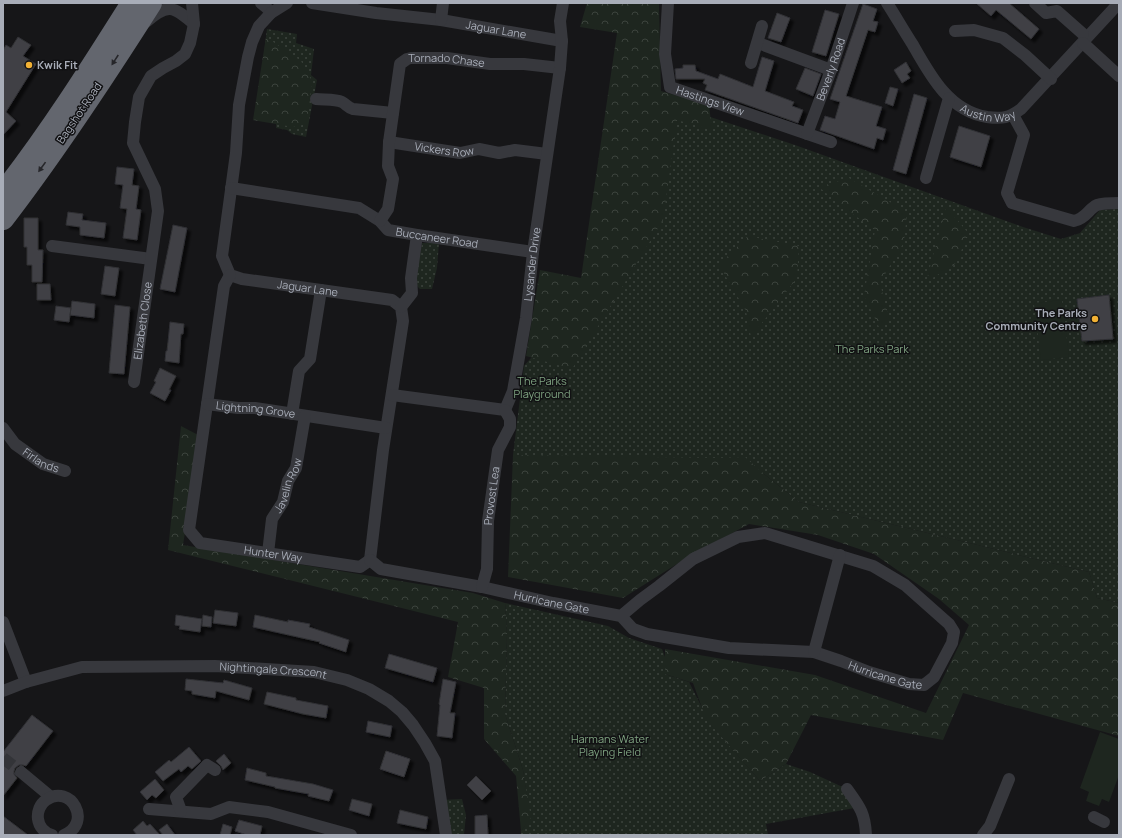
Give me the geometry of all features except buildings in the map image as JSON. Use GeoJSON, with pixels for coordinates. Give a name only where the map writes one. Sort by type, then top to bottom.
{"type":"FeatureCollection","features":[{"type":"Feature","properties":{"kind":"highway"},"geometry":{"type":"LineString","coordinates":[[3,174],[68,82],[116,18],[130,3]]}},
{"type":"Feature","properties":{"kind":"highway","name":"Bagshot Road"},"geometry":{"type":"LineString","coordinates":[[3,193],[36,148],[87,73],[130,3]]}},
{"type":"Feature","properties":{"kind":"highway","name":"Bagshot Road"},"geometry":{"type":"LineString","coordinates":[[3,219],[52,152],[150,3]]}},
{"type":"Feature","properties":{"kind":"street","name":"Elizabeth Close"},"geometry":{"type":"LineString","coordinates":[[134,382],[150,259],[158,211],[155,189],[133,143],[138,103],[151,76],[185,54],[190,44],[194,24],[192,3]]}},
{"type":"Feature","properties":{"kind":"street"},"geometry":{"type":"LineString","coordinates":[[261,3],[266,6],[271,13]]}},
{"type":"Feature","properties":{"kind":"street"},"geometry":{"type":"LineString","coordinates":[[230,275],[222,256],[236,153],[239,105],[248,57],[252,42],[259,26],[271,13],[287,3]]}},
{"type":"Feature","properties":{"kind":"street","name":"Jaguar Lane"},"geometry":{"type":"LineString","coordinates":[[312,3],[376,13],[441,20],[562,41]]}},
{"type":"Feature","properties":{"kind":"street"},"geometry":{"type":"LineString","coordinates":[[441,20],[444,3]]}},
{"type":"Feature","properties":{"kind":"street","name":"Lysander Drive"},"geometry":{"type":"LineString","coordinates":[[505,410],[513,391],[526,318],[533,252],[560,68],[562,41],[560,21],[563,3]]}},
{"type":"Feature","properties":{"kind":"street","name":"Hastings View"},"geometry":{"type":"LineString","coordinates":[[668,3],[665,54],[670,87],[831,142]]}},
{"type":"Feature","properties":{"kind":"street","name":"Beverly Road"},"geometry":{"type":"LineString","coordinates":[[807,134],[831,70],[853,3]]}},
{"type":"Feature","properties":{"kind":"street","name":"Austin Way"},"geometry":{"type":"LineString","coordinates":[[887,3],[928,72],[949,98],[967,111],[978,116],[998,118],[1006,118],[1021,110],[1051,78],[1083,38],[1112,6]]}},
{"type":"Feature","properties":{"kind":"street"},"geometry":{"type":"LineString","coordinates":[[1035,3],[1046,13],[1057,11],[1119,76]]}},
{"type":"Feature","properties":{"kind":"street"},"geometry":{"type":"LineString","coordinates":[[131,34],[155,14],[166,9],[180,13],[194,24]]}},
{"type":"Feature","properties":{"kind":"street"},"geometry":{"type":"LineString","coordinates":[[751,63],[762,26]]}},
{"type":"Feature","properties":{"kind":"street"},"geometry":{"type":"LineString","coordinates":[[955,31],[974,30],[1003,38],[1051,78]]}},
{"type":"Feature","properties":{"kind":"street"},"geometry":{"type":"LineString","coordinates":[[758,43],[831,70]]}},
{"type":"Feature","properties":{"kind":"street","name":"Tornado Chase"},"geometry":{"type":"LineString","coordinates":[[380,221],[388,209],[393,179],[388,166],[389,142],[400,64],[410,58],[447,58],[490,64],[524,64],[560,68]]}},
{"type":"Feature","properties":{"kind":"street"},"geometry":{"type":"LineString","coordinates":[[926,178],[949,98]]}},
{"type":"Feature","properties":{"kind":"street"},"geometry":{"type":"LineString","coordinates":[[316,99],[338,101],[353,109],[393,113]]}},
{"type":"Feature","properties":{"kind":"street"},"geometry":{"type":"LineString","coordinates":[[1013,115],[1024,135],[1008,193],[1012,204],[1074,221],[1081,219],[1096,206],[1119,203]]}},
{"type":"Feature","properties":{"kind":"street","name":"Vickers Row"},"geometry":{"type":"LineString","coordinates":[[389,142],[460,152],[479,149],[499,153],[514,150],[547,154]]}},
{"type":"Feature","properties":{"kind":"street","name":"Buccaneer Road"},"geometry":{"type":"LineString","coordinates":[[231,188],[359,208],[380,221],[388,230],[533,252]]}},
{"type":"Feature","properties":{"kind":"street"},"geometry":{"type":"LineString","coordinates":[[417,235],[411,278],[412,293],[401,307],[403,321],[386,428],[370,560],[381,569],[482,587]]}},
{"type":"Feature","properties":{"kind":"street"},"geometry":{"type":"LineString","coordinates":[[52,246],[150,259]]}},
{"type":"Feature","properties":{"kind":"street","name":"Jaguar Lane"},"geometry":{"type":"LineString","coordinates":[[230,275],[242,279],[392,300],[401,307]]}},
{"type":"Feature","properties":{"kind":"street","name":"Lightning Grove"},"geometry":{"type":"LineString","coordinates":[[230,275],[224,286],[207,404],[238,408],[255,408],[386,428]]}},
{"type":"Feature","properties":{"kind":"street"},"geometry":{"type":"LineString","coordinates":[[292,414],[299,371],[310,359],[321,290]]}},
{"type":"Feature","properties":{"kind":"street"},"geometry":{"type":"LineString","coordinates":[[392,395],[505,410]]}},
{"type":"Feature","properties":{"kind":"street","name":"Hunter Way"},"geometry":{"type":"LineString","coordinates":[[207,404],[189,530],[200,543],[360,567],[370,560]]}},
{"type":"Feature","properties":{"kind":"street","name":"Provost Lea"},"geometry":{"type":"LineString","coordinates":[[482,587],[487,569],[488,521],[498,450],[510,427],[510,419],[505,410]]}},
{"type":"Feature","properties":{"kind":"street","name":"Javelin Row"},"geometry":{"type":"LineString","coordinates":[[268,552],[272,519],[283,502],[288,482],[296,468],[305,416]]}},
{"type":"Feature","properties":{"kind":"street","name":"Firlands"},"geometry":{"type":"LineString","coordinates":[[3,428],[15,444],[43,464],[65,471]]}},
{"type":"Feature","properties":{"kind":"street","name":"Hurricane Gate"},"geometry":{"type":"LineString","coordinates":[[482,587],[621,616],[633,629],[647,634],[729,648],[814,652],[909,684],[924,685],[934,677],[952,643],[954,632],[949,624],[905,586],[872,566],[765,533],[738,537],[693,559],[621,616]]}},
{"type":"Feature","properties":{"kind":"street"},"geometry":{"type":"LineString","coordinates":[[814,652],[840,555]]}},
{"type":"Feature","properties":{"kind":"street"},"geometry":{"type":"LineString","coordinates":[[3,622],[26,682]]}},
{"type":"Feature","properties":{"kind":"street","name":"Nightingale Crescent"},"geometry":{"type":"LineString","coordinates":[[3,690],[26,682],[82,667],[215,666],[314,672],[347,680],[369,689],[389,701],[402,712],[425,743],[435,761],[446,835]]}},
{"type":"Feature","properties":{"kind":"street"},"geometry":{"type":"LineString","coordinates":[[181,811],[176,797],[207,765],[215,770]]}},
{"type":"Feature","properties":{"kind":"street"},"geometry":{"type":"LineString","coordinates":[[21,772],[51,797]]}},
{"type":"Feature","properties":{"kind":"street"},"geometry":{"type":"LineString","coordinates":[[983,835],[990,826],[1010,779]]}},
{"type":"Feature","properties":{"kind":"street"},"geometry":{"type":"LineString","coordinates":[[847,789],[860,807],[866,826],[866,835]]}},
{"type":"Feature","properties":{"kind":"street"},"geometry":{"type":"LineString","coordinates":[[52,835],[44,831],[40,826],[38,813],[43,802],[51,797],[62,796],[74,803],[78,816],[77,823],[73,829],[64,835]]}},
{"type":"Feature","properties":{"kind":"street"},"geometry":{"type":"LineString","coordinates":[[149,809],[211,814],[229,807],[268,812],[351,835]]}},
{"type":"Feature","properties":{"kind":"green space"},"geometry":{"type":"Polygon","coordinates":[[[587,3],[659,4],[661,91],[709,105],[712,130],[677,120],[663,220],[572,369],[526,356],[540,270],[581,278],[617,33],[580,27],[587,3]]]}},
{"type":"Feature","properties":{"kind":"green space"},"geometry":{"type":"Polygon","coordinates":[[[267,29],[297,34],[296,43],[314,49],[311,75],[317,80],[306,137],[292,134],[287,130],[276,128],[276,122],[256,118],[267,29]]]}},
{"type":"Feature","properties":{"kind":"green space"},"geometry":{"type":"Polygon","coordinates":[[[266,37],[301,61],[312,81],[307,124],[293,127],[253,120],[266,37]]]}},
{"type":"Feature","properties":{"kind":"green space","name":"The Parks Park"},"geometry":{"type":"Polygon","coordinates":[[[674,105],[795,145],[1023,227],[1061,239],[1080,233],[1100,210],[1119,209],[1119,603],[1097,598],[1089,572],[799,502],[764,474],[513,455],[524,366],[654,216],[674,105]]]}},
{"type":"Feature","properties":{"kind":"green space"},"geometry":{"type":"Polygon","coordinates":[[[849,178],[907,212],[904,242],[880,283],[889,319],[880,329],[864,296],[875,230],[840,205],[819,187],[849,178]]]}},
{"type":"Feature","properties":{"kind":"green space"},"geometry":{"type":"Polygon","coordinates":[[[946,207],[969,234],[955,264],[926,282],[946,207]]]}},
{"type":"Feature","properties":{"kind":"green space"},"geometry":{"type":"Polygon","coordinates":[[[748,236],[799,246],[797,278],[751,337],[746,311],[719,265],[748,236]]]}},
{"type":"Feature","properties":{"kind":"green space"},"geometry":{"type":"Polygon","coordinates":[[[422,243],[439,243],[437,268],[432,289],[420,289],[417,286],[416,273],[422,243]]]}},
{"type":"Feature","properties":{"kind":"green space"},"geometry":{"type":"Polygon","coordinates":[[[1062,300],[1069,357],[1041,360],[1034,303],[1062,300]]]}},
{"type":"Feature","properties":{"kind":"green space"},"geometry":{"type":"Polygon","coordinates":[[[181,426],[200,436],[183,545],[473,593],[505,603],[507,634],[505,714],[523,770],[531,818],[521,831],[516,776],[484,739],[484,688],[448,677],[458,622],[168,550],[181,426]]]}},
{"type":"Feature","properties":{"kind":"green space"},"geometry":{"type":"Polygon","coordinates":[[[513,455],[717,458],[745,457],[799,502],[1089,572],[1097,598],[1119,603],[1119,736],[963,693],[943,740],[811,715],[786,764],[760,781],[706,719],[693,683],[665,674],[665,649],[815,675],[926,713],[969,625],[939,599],[874,554],[818,535],[749,524],[688,557],[623,598],[508,577],[513,455]]]}},
{"type":"Feature","properties":{"kind":"green space","name":"Harmans Water Playing Field"},"geometry":{"type":"Polygon","coordinates":[[[505,603],[608,626],[629,638],[662,649],[665,657],[665,674],[689,682],[710,723],[760,781],[786,764],[810,772],[847,789],[860,807],[766,824],[768,835],[521,835],[521,831],[530,818],[523,770],[505,714],[507,634],[505,603]]]}},
{"type":"Feature","properties":{"kind":"green space"},"geometry":{"type":"Polygon","coordinates":[[[1100,732],[1119,739],[1119,775],[1109,802],[1102,799],[1099,806],[1086,801],[1089,792],[1080,788],[1100,732]]]}},
{"type":"Feature","properties":{"kind":"green space"},"geometry":{"type":"Polygon","coordinates":[[[462,799],[466,815],[464,835],[446,835],[441,800],[462,799]]]}},
{"type":"Feature","properties":{"kind":"tunnel"},"geometry":{"type":"LineString","coordinates":[[3,758],[21,772]]}},
{"type":"Feature","properties":{"kind":"place","name":"Kwik Fit"},"geometry":{"type":"Point","coordinates":[29,65]}},
{"type":"Feature","properties":{"kind":"place","name":"The Parks Community Centre"},"geometry":{"type":"Point","coordinates":[1095,319]}},
{"type":"Feature","properties":{"kind":"park label","name":"The Parks Playground"},"geometry":{"type":"Point","coordinates":[542,387]}}]}
